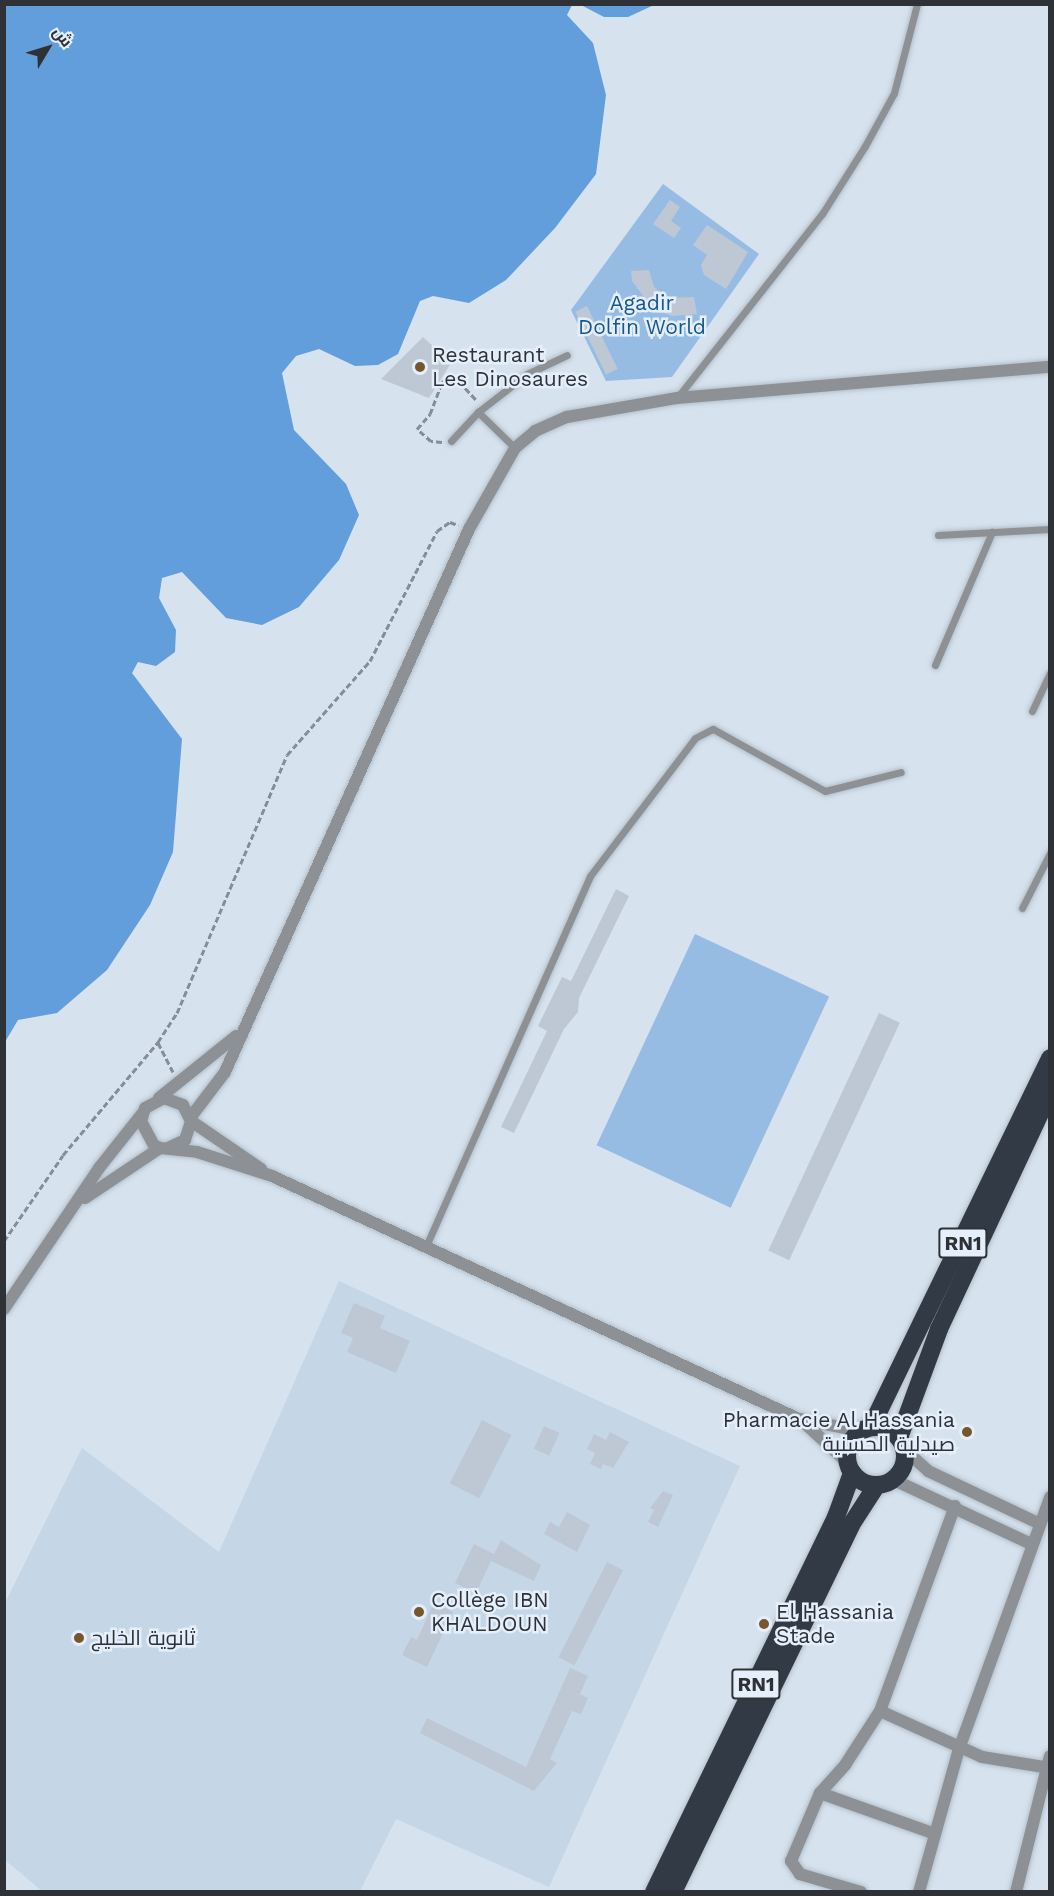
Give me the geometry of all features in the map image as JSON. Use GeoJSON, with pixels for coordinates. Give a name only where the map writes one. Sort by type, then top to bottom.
{"type":"FeatureCollection","features":[{"type":"Feature","properties":{"kind":"highway","name":"RN1"},"geometry":{"type":"LineString","coordinates":[[654,1892],[827,1537],[849,1468],[852,1439],[866,1429],[1050,1058]]}},
{"type":"Feature","properties":{"kind":"highway","name":"RN1"},"geometry":{"type":"LineString","coordinates":[[894,1480],[904,1463],[902,1444],[939,1329],[1050,1092]]}},
{"type":"Feature","properties":{"kind":"highway"},"geometry":{"type":"LineString","coordinates":[[866,1429],[902,1444]]}},
{"type":"Feature","properties":{"kind":"highway"},"geometry":{"type":"LineString","coordinates":[[849,1468],[876,1486],[894,1480]]}},
{"type":"Feature","properties":{"kind":"highway","name":"RN1"},"geometry":{"type":"LineString","coordinates":[[673,1892],[850,1525],[876,1486]]}},
{"type":"Feature","properties":{"kind":"street"},"geometry":{"type":"LineString","coordinates":[[80,1202],[164,1148],[185,1140],[191,1120],[218,1086],[237,1035],[468,529],[515,448],[535,431],[567,417],[677,398],[1050,367]]}},
{"type":"Feature","properties":{"kind":"street"},"geometry":{"type":"LineString","coordinates":[[4,1309],[142,1114],[237,1035]]}},
{"type":"Feature","properties":{"kind":"street"},"geometry":{"type":"LineString","coordinates":[[157,1100],[178,1101],[191,1120],[272,1176]]}},
{"type":"Feature","properties":{"kind":"street"},"geometry":{"type":"LineString","coordinates":[[142,1114],[144,1135],[164,1148],[272,1176],[427,1244],[799,1419],[866,1429]]}},
{"type":"Feature","properties":{"kind":"street"},"geometry":{"type":"LineString","coordinates":[[799,1419],[849,1468]]}},
{"type":"Feature","properties":{"kind":"street"},"geometry":{"type":"LineString","coordinates":[[902,1444],[928,1471],[1038,1523]]}},
{"type":"Feature","properties":{"kind":"street"},"geometry":{"type":"LineString","coordinates":[[894,1480],[955,1506],[1029,1544]]}},
{"type":"Feature","properties":{"kind":"street"},"geometry":{"type":"LineString","coordinates":[[919,1892],[958,1749],[1029,1544],[1050,1497]]}},
{"type":"Feature","properties":{"kind":"street"},"geometry":{"type":"LineString","coordinates":[[861,1892],[793,1868],[791,1861],[820,1793],[845,1765],[880,1711],[955,1506]]}},
{"type":"Feature","properties":{"kind":"street"},"geometry":{"type":"LineString","coordinates":[[880,1711],[958,1749],[1048,1764],[1016,1892]]}},
{"type":"Feature","properties":{"kind":"street"},"geometry":{"type":"LineString","coordinates":[[820,1793],[935,1834]]}},
{"type":"Feature","properties":{"kind":"lane"},"geometry":{"type":"LineString","coordinates":[[677,398],[822,214],[865,146],[894,93],[917,4]]}},
{"type":"Feature","properties":{"kind":"lane"},"geometry":{"type":"LineString","coordinates":[[451,441],[481,410],[527,374],[567,355]]}},
{"type":"Feature","properties":{"kind":"lane"},"geometry":{"type":"LineString","coordinates":[[481,410],[515,448]]}},
{"type":"Feature","properties":{"kind":"lane"},"geometry":{"type":"LineString","coordinates":[[938,535],[1050,529]]}},
{"type":"Feature","properties":{"kind":"lane"},"geometry":{"type":"LineString","coordinates":[[935,665],[992,532]]}},
{"type":"Feature","properties":{"kind":"lane"},"geometry":{"type":"LineString","coordinates":[[1032,711],[1050,673]]}},
{"type":"Feature","properties":{"kind":"lane"},"geometry":{"type":"LineString","coordinates":[[427,1244],[590,876],[695,738],[712,729],[825,791],[901,772]]}},
{"type":"Feature","properties":{"kind":"lane"},"geometry":{"type":"LineString","coordinates":[[1022,908],[1050,853]]}},
{"type":"Feature","properties":{"kind":"path"},"geometry":{"type":"LineString","coordinates":[[451,441],[431,441],[417,429],[446,378],[457,378],[481,410]]}},
{"type":"Feature","properties":{"kind":"path"},"geometry":{"type":"LineString","coordinates":[[4,1241],[63,1155],[158,1042],[186,993],[287,755],[370,661],[437,531],[450,522],[468,529]]}},
{"type":"Feature","properties":{"kind":"path"},"geometry":{"type":"LineString","coordinates":[[158,1042],[174,1074]]}},
{"type":"Feature","properties":{"kind":"shaded area"},"geometry":{"type":"Polygon","coordinates":[[[5,4],[572,5],[567,15],[593,43],[606,95],[596,174],[555,228],[506,280],[469,303],[433,296],[420,301],[398,354],[378,365],[355,366],[319,349],[296,356],[282,373],[294,430],[346,484],[359,515],[339,560],[299,607],[262,625],[226,618],[182,572],[162,578],[159,598],[176,630],[175,652],[156,666],[138,662],[132,673],[182,739],[173,852],[150,905],[107,970],[57,1013],[18,1020],[5,1042],[5,4]]]}},
{"type":"Feature","properties":{"kind":"shaded area"},"geometry":{"type":"Polygon","coordinates":[[[581,5],[654,5],[628,17],[604,17],[581,5]]]}},
{"type":"Feature","properties":{"kind":"shaded area","name":"Collège IBN KHALDOUN"},"geometry":{"type":"Polygon","coordinates":[[[339,1281],[740,1466],[549,1887],[396,1819],[360,1891],[42,1891],[5,1860],[4,1605],[82,1448],[219,1552],[339,1281]]]}},
{"type":"Feature","properties":{"kind":"green space","name":"Agadir Dolfin World"},"geometry":{"type":"Polygon","coordinates":[[[663,184],[759,254],[672,377],[606,381],[571,310],[663,184]]]}},
{"type":"Feature","properties":{"kind":"green space"},"geometry":{"type":"Polygon","coordinates":[[[695,934],[829,997],[731,1208],[597,1145],[695,934]]]}},
{"type":"Feature","properties":{"kind":"building"},"geometry":{"type":"Polygon","coordinates":[[[670,200],[680,207],[671,221],[681,228],[674,238],[653,224],[670,200]]]}},
{"type":"Feature","properties":{"kind":"building"},"geometry":{"type":"Polygon","coordinates":[[[707,225],[748,252],[726,289],[704,275],[701,265],[707,255],[693,245],[707,225]]]}},
{"type":"Feature","properties":{"kind":"building"},"geometry":{"type":"Polygon","coordinates":[[[649,270],[654,287],[668,298],[694,297],[697,314],[672,316],[653,309],[632,281],[631,271],[649,270]]]}},
{"type":"Feature","properties":{"kind":"building"},"geometry":{"type":"Polygon","coordinates":[[[587,306],[618,369],[606,375],[575,312],[587,306]]]}},
{"type":"Feature","properties":{"kind":"building","name":"Restaurant Les Dinosaures"},"geometry":{"type":"Polygon","coordinates":[[[423,337],[451,363],[429,398],[381,379],[423,337]]]}},
{"type":"Feature","properties":{"kind":"building"},"geometry":{"type":"Polygon","coordinates":[[[616,889],[629,896],[579,998],[578,1012],[564,1029],[514,1133],[501,1127],[547,1031],[538,1026],[562,977],[571,981],[616,889]]]}},
{"type":"Feature","properties":{"kind":"building"},"geometry":{"type":"Polygon","coordinates":[[[879,1013],[900,1023],[789,1260],[768,1250],[879,1013]]]}},
{"type":"Feature","properties":{"kind":"building"},"geometry":{"type":"Polygon","coordinates":[[[354,1303],[385,1316],[380,1328],[410,1341],[396,1373],[347,1352],[353,1338],[341,1333],[354,1303]]]}},
{"type":"Feature","properties":{"kind":"building"},"geometry":{"type":"Polygon","coordinates":[[[482,1420],[511,1435],[479,1498],[450,1483],[482,1420]]]}},
{"type":"Feature","properties":{"kind":"building"},"geometry":{"type":"Polygon","coordinates":[[[544,1426],[560,1433],[549,1456],[534,1449],[544,1426]]]}},
{"type":"Feature","properties":{"kind":"building"},"geometry":{"type":"Polygon","coordinates":[[[610,1432],[629,1442],[613,1468],[603,1464],[601,1469],[590,1464],[595,1453],[587,1449],[594,1434],[606,1440],[610,1432]]]}},
{"type":"Feature","properties":{"kind":"building"},"geometry":{"type":"Polygon","coordinates":[[[663,1491],[673,1495],[658,1527],[648,1522],[654,1510],[650,1508],[663,1491]]]}},
{"type":"Feature","properties":{"kind":"building"},"geometry":{"type":"Polygon","coordinates":[[[567,1512],[590,1525],[577,1552],[544,1534],[550,1522],[559,1527],[567,1512]]]}},
{"type":"Feature","properties":{"kind":"building"},"geometry":{"type":"Polygon","coordinates":[[[501,1540],[541,1565],[534,1581],[491,1561],[476,1593],[455,1583],[474,1544],[494,1554],[501,1540]]]}},
{"type":"Feature","properties":{"kind":"building"},"geometry":{"type":"Polygon","coordinates":[[[607,1562],[623,1570],[574,1666],[558,1657],[607,1562]]]}},
{"type":"Feature","properties":{"kind":"building"},"geometry":{"type":"Polygon","coordinates":[[[434,1602],[453,1612],[427,1667],[402,1655],[411,1637],[417,1640],[434,1602]]]}},
{"type":"Feature","properties":{"kind":"building"},"geometry":{"type":"Polygon","coordinates":[[[570,1668],[588,1676],[580,1694],[588,1698],[581,1714],[572,1711],[550,1759],[557,1763],[534,1791],[420,1733],[427,1718],[526,1767],[570,1668]]]}},
{"type":"Feature","properties":{"kind":"place","name":"Restaurant Les Dinosaures"},"geometry":{"type":"Point","coordinates":[420,367]}},
{"type":"Feature","properties":{"kind":"place","name":"Pharmacie Al Hassania صيدلية الحسنية"},"geometry":{"type":"Point","coordinates":[967,1432]}},
{"type":"Feature","properties":{"kind":"place","name":"Collège IBN KHALDOUN"},"geometry":{"type":"Point","coordinates":[419,1612]}},
{"type":"Feature","properties":{"kind":"place","name":"El Hassania Stade"},"geometry":{"type":"Point","coordinates":[764,1624]}},
{"type":"Feature","properties":{"kind":"place","name":"ثانوية الخليج"},"geometry":{"type":"Point","coordinates":[79,1638]}}]}
